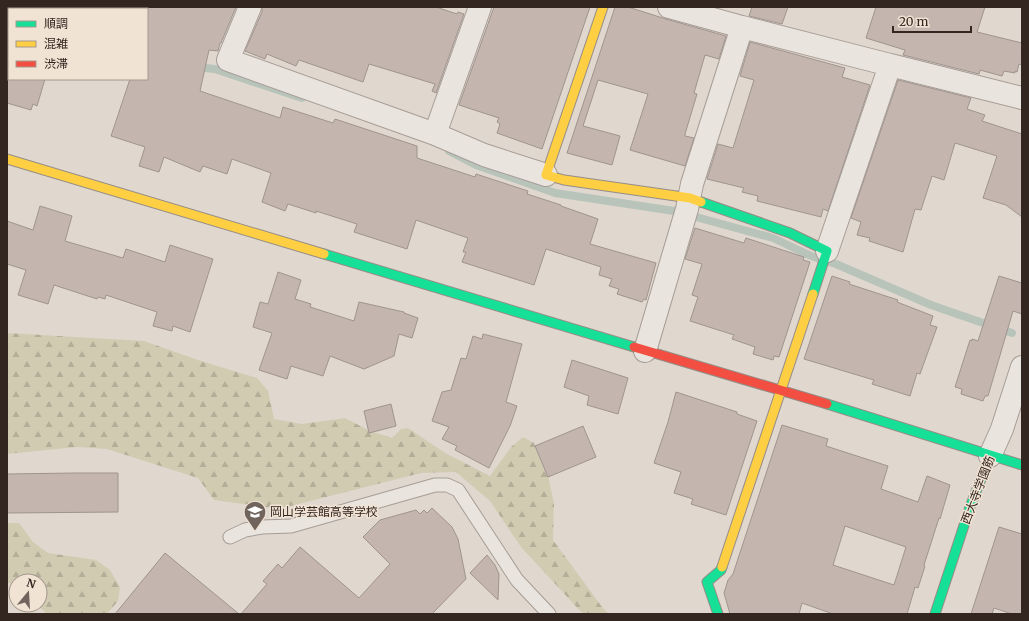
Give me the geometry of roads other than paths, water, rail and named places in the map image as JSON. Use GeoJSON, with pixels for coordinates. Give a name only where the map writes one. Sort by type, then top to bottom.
{"type":"FeatureCollection","features":[{"type":"Feature","properties":{"kind":"street"},"geometry":{"type":"LineString","coordinates":[[250,7],[228,60],[435,134],[484,155],[546,175],[790,233],[825,258]]}},
{"type":"Feature","properties":{"kind":"street"},"geometry":{"type":"LineString","coordinates":[[435,134],[480,7]]}},
{"type":"Feature","properties":{"kind":"street"},"geometry":{"type":"LineString","coordinates":[[546,175],[603,7]]}},
{"type":"Feature","properties":{"kind":"street"},"geometry":{"type":"LineString","coordinates":[[669,7],[1022,98]]}},
{"type":"Feature","properties":{"kind":"street"},"geometry":{"type":"LineString","coordinates":[[646,351],[687,209],[692,184],[742,26]]}},
{"type":"Feature","properties":{"kind":"street"},"geometry":{"type":"LineString","coordinates":[[718,614],[707,582],[721,570],[890,65]]}},
{"type":"Feature","properties":{"kind":"street"},"geometry":{"type":"LineString","coordinates":[[7,158],[646,351],[781,390],[1022,465]]}},
{"type":"Feature","properties":{"kind":"street","name":"西大寺学園筋"},"geometry":{"type":"LineString","coordinates":[[935,614],[970,507],[1002,429],[1022,367]]}},
{"type":"Feature","properties":{"kind":"lane"},"geometry":{"type":"LineString","coordinates":[[230,537],[245,530],[262,527],[291,526],[435,485],[447,485],[458,490],[517,580],[549,614]]}},
{"type":"Feature","properties":{"kind":"waterway"},"geometry":{"type":"LineString","coordinates":[[195,67],[215,69],[302,98]]}},
{"type":"Feature","properties":{"kind":"waterway"},"geometry":{"type":"LineString","coordinates":[[449,151],[476,165],[555,193],[674,211],[773,238],[811,256],[836,264],[931,305],[1012,333]]}},
{"type":"Feature","properties":{"kind":"place","name":"岡山学芸館高等学校"},"geometry":{"type":"Point","coordinates":[255,532]}}]}
